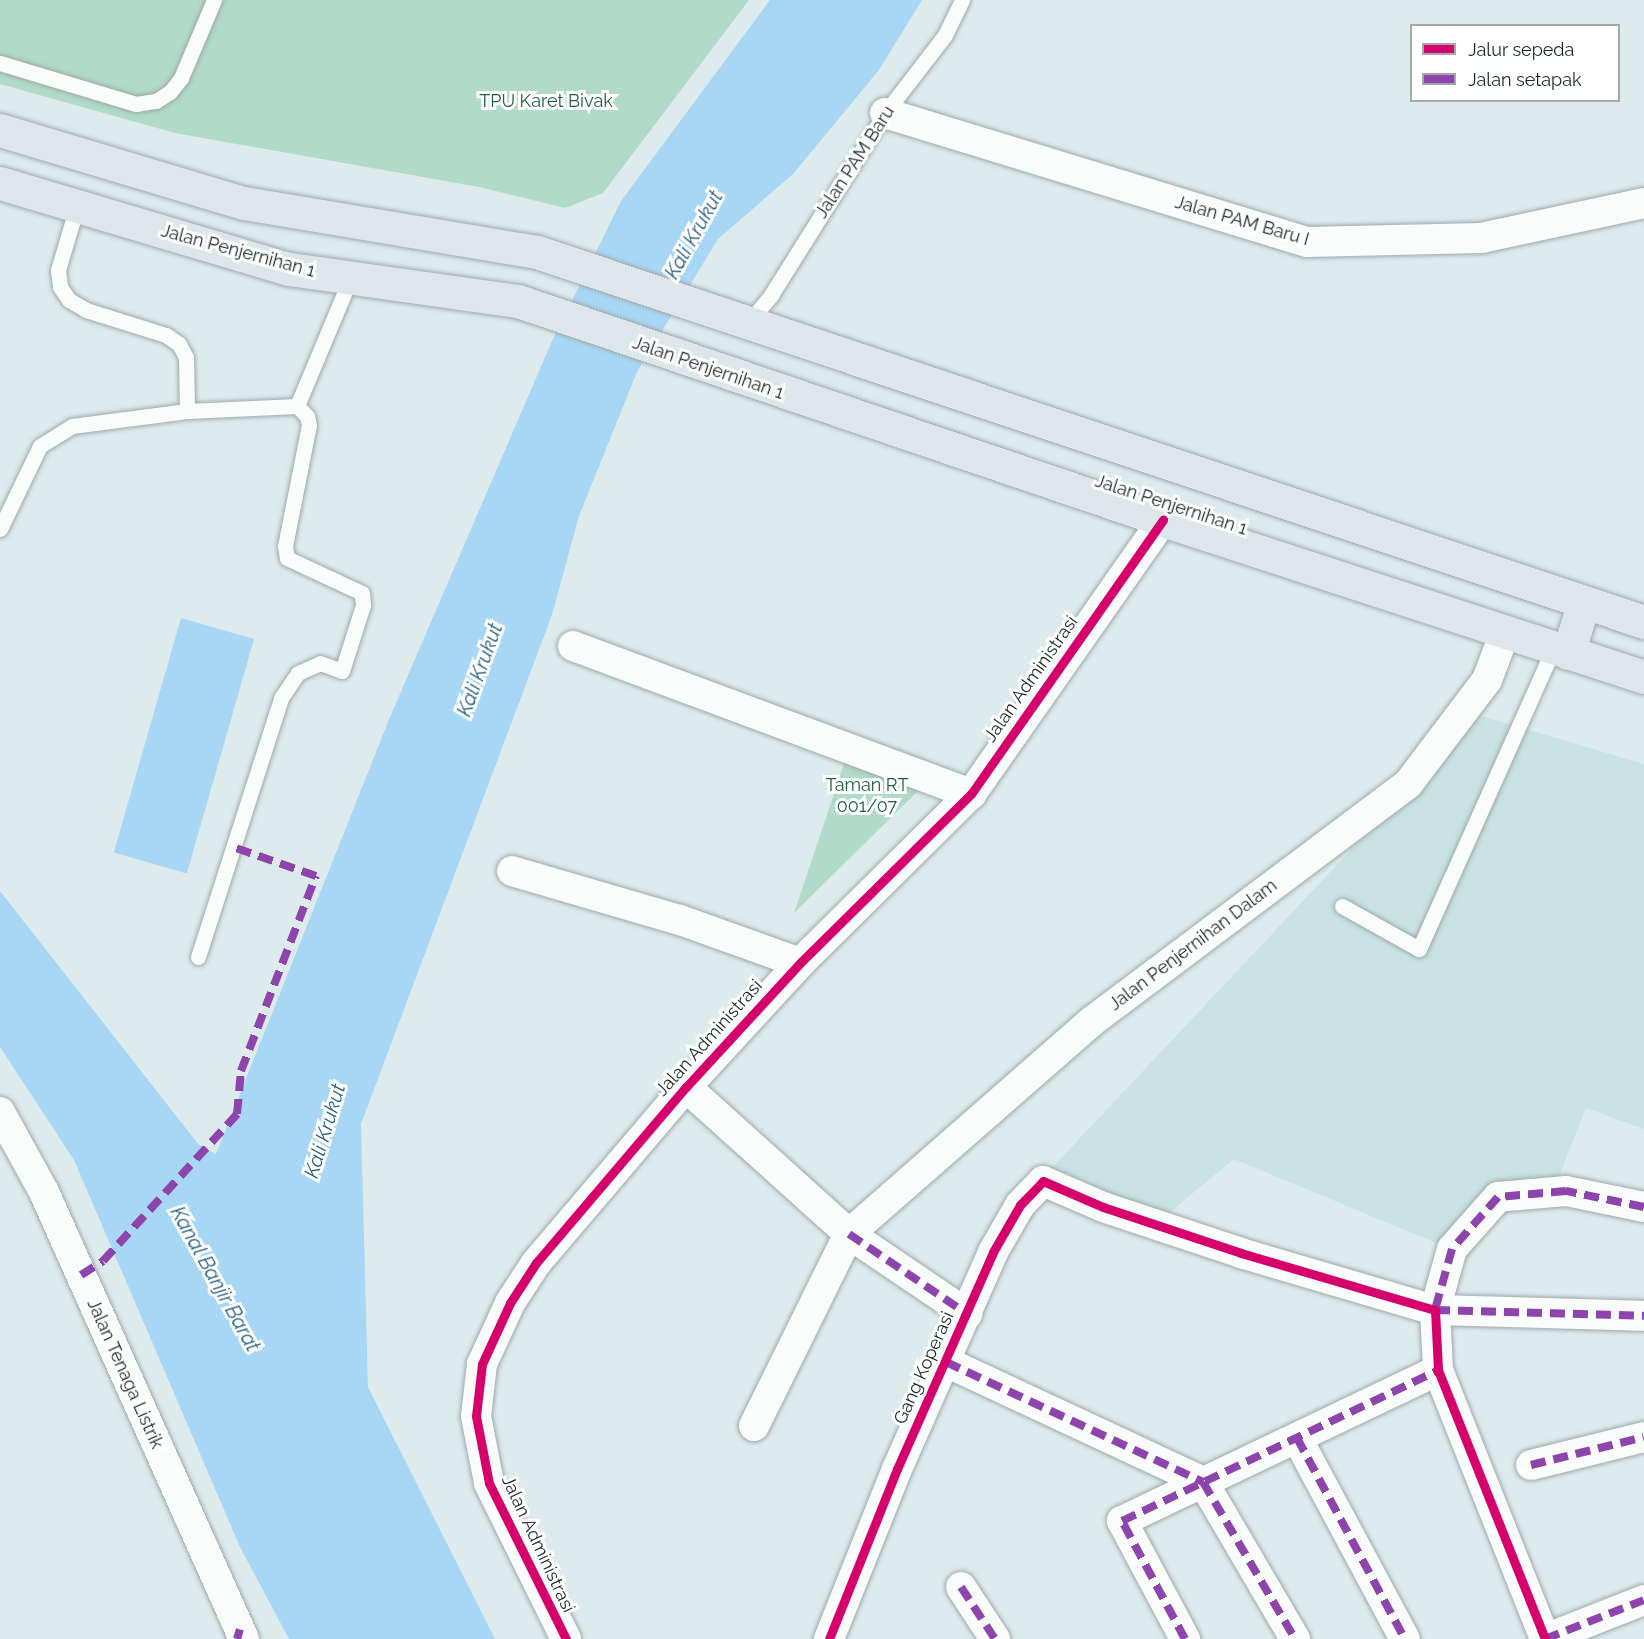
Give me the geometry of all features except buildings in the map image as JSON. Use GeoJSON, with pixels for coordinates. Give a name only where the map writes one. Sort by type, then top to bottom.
{"type":"FeatureCollection","features":[{"type":"Feature","properties":{"kind":"main road","name":"Jalan Penjernihan 1"},"geometry":{"type":"LineString","coordinates":[[0,130],[244,203],[537,252],[1644,622]]}},
{"type":"Feature","properties":{"kind":"main road","name":"Jalan Penjernihan 1"},"geometry":{"type":"LineString","coordinates":[[0,183],[289,269],[518,301],[688,362],[1644,677]]}},
{"type":"Feature","properties":{"kind":"main road"},"geometry":{"type":"LineString","coordinates":[[1560,651],[1584,602]]}},
{"type":"Feature","properties":{"kind":"street","name":"Jalan PAM Baru I"},"geometry":{"type":"LineString","coordinates":[[885,113],[1307,242],[1481,238],[1644,203]]}},
{"type":"Feature","properties":{"kind":"street","name":"Jalan Administrasi"},"geometry":{"type":"LineString","coordinates":[[566,1639],[489,1483],[476,1416],[482,1364],[510,1303],[536,1263],[686,1087],[800,963],[971,794],[1163,520]]}},
{"type":"Feature","properties":{"kind":"street","name":"Jalan Penjernihan Dalam"},"geometry":{"type":"LineString","coordinates":[[754,1426],[849,1234],[1050,1075],[1091,1022],[1408,784],[1487,680],[1505,632]]}},
{"type":"Feature","properties":{"kind":"street"},"geometry":{"type":"LineString","coordinates":[[573,646],[971,794]]}},
{"type":"Feature","properties":{"kind":"street"},"geometry":{"type":"LineString","coordinates":[[512,871],[680,920],[800,963]]}},
{"type":"Feature","properties":{"kind":"street"},"geometry":{"type":"LineString","coordinates":[[686,1087],[849,1234],[967,1314]]}},
{"type":"Feature","properties":{"kind":"street","name":"Jalan Tenaga Listrik"},"geometry":{"type":"LineString","coordinates":[[0,1112],[44,1192],[237,1637]]}},
{"type":"Feature","properties":{"kind":"street","name":"Gang Koperasi"},"geometry":{"type":"LineString","coordinates":[[829,1639],[897,1469],[993,1252],[1020,1205],[1043,1181],[1103,1207],[1241,1253],[1435,1310]]}},
{"type":"Feature","properties":{"kind":"street"},"geometry":{"type":"LineString","coordinates":[[1644,1207],[1566,1191],[1498,1197],[1452,1250],[1435,1310],[1438,1370],[1545,1639],[1644,1600]]}},
{"type":"Feature","properties":{"kind":"street"},"geometry":{"type":"LineString","coordinates":[[1435,1310],[1644,1316]]}},
{"type":"Feature","properties":{"kind":"street"},"geometry":{"type":"LineString","coordinates":[[946,1362],[1203,1482],[1295,1639]]}},
{"type":"Feature","properties":{"kind":"street"},"geometry":{"type":"LineString","coordinates":[[1185,1639],[1121,1525],[1125,1517],[1438,1370]]}},
{"type":"Feature","properties":{"kind":"street"},"geometry":{"type":"LineString","coordinates":[[1531,1465],[1644,1437]]}},
{"type":"Feature","properties":{"kind":"street"},"geometry":{"type":"LineString","coordinates":[[1297,1438],[1405,1639]]}},
{"type":"Feature","properties":{"kind":"street"},"geometry":{"type":"LineString","coordinates":[[961,1587],[995,1639]]}},
{"type":"Feature","properties":{"kind":"lane"},"geometry":{"type":"LineString","coordinates":[[0,63],[136,104],[156,101],[171,92],[181,78],[214,0]]}},
{"type":"Feature","properties":{"kind":"lane","name":"Jalan PAM Baru"},"geometry":{"type":"LineString","coordinates":[[747,324],[771,295],[885,113],[945,36],[962,0]]}},
{"type":"Feature","properties":{"kind":"lane"},"geometry":{"type":"LineString","coordinates":[[76,206],[58,270],[60,287],[69,300],[86,310],[166,335],[179,344],[186,357],[187,411]]}},
{"type":"Feature","properties":{"kind":"lane"},"geometry":{"type":"LineString","coordinates":[[297,406],[350,279]]}},
{"type":"Feature","properties":{"kind":"lane"},"geometry":{"type":"LineString","coordinates":[[0,530],[40,446],[72,426],[187,411],[297,406],[308,416],[309,425],[285,546],[287,558],[362,593],[363,605],[342,671],[320,663],[298,673],[281,699],[198,957]]}},
{"type":"Feature","properties":{"kind":"lane"},"geometry":{"type":"LineString","coordinates":[[1342,906],[1419,949],[1560,651]]}},
{"type":"Feature","properties":{"kind":"shaded area"},"geometry":{"type":"Polygon","coordinates":[[[1478,715],[1644,764],[1644,1129],[1586,1108],[1547,1206],[1496,1197],[1470,1257],[1234,1159],[1141,1236],[1049,1171],[1478,715]]]}},
{"type":"Feature","properties":{"kind":"green space","name":"TPU Karet Bivak"},"geometry":{"type":"Polygon","coordinates":[[[0,0],[749,0],[603,193],[565,208],[479,187],[175,133],[0,84],[0,0]]]}},
{"type":"Feature","properties":{"kind":"green space","name":"Taman RT 001/07"},"geometry":{"type":"Polygon","coordinates":[[[847,755],[924,785],[794,913],[847,755]]]}},
{"type":"Feature","properties":{"kind":"water"},"geometry":{"type":"Polygon","coordinates":[[[770,0],[922,0],[879,70],[793,174],[718,239],[637,372],[579,516],[552,615],[361,1124],[368,1387],[495,1639],[289,1639],[240,1547],[74,1160],[0,1047],[0,891],[199,1145],[216,1154],[390,717],[552,341],[621,201],[770,0]]]}},
{"type":"Feature","properties":{"kind":"water"},"geometry":{"type":"Polygon","coordinates":[[[181,618],[254,639],[187,873],[114,853],[181,618]]]}},
{"type":"Feature","properties":{"kind":"marked path"},"geometry":{"type":"LineString","coordinates":[[81,1275],[103,1261],[237,1114],[241,1071],[316,876],[233,847]]}},
{"type":"Feature","properties":{"kind":"marked path"},"geometry":{"type":"LineString","coordinates":[[1644,1207],[1566,1191],[1498,1197],[1452,1249],[1435,1310],[1644,1316]]}},
{"type":"Feature","properties":{"kind":"marked path"},"geometry":{"type":"LineString","coordinates":[[849,1234],[967,1314]]}},
{"type":"Feature","properties":{"kind":"marked path"},"geometry":{"type":"LineString","coordinates":[[946,1362],[1203,1482],[1295,1639]]}},
{"type":"Feature","properties":{"kind":"marked path"},"geometry":{"type":"LineString","coordinates":[[1185,1639],[1122,1521],[1438,1370]]}},
{"type":"Feature","properties":{"kind":"marked path"},"geometry":{"type":"LineString","coordinates":[[1531,1465],[1644,1437]]}},
{"type":"Feature","properties":{"kind":"marked path"},"geometry":{"type":"LineString","coordinates":[[1297,1438],[1405,1639]]}},
{"type":"Feature","properties":{"kind":"marked path"},"geometry":{"type":"LineString","coordinates":[[961,1587],[995,1639]]}},
{"type":"Feature","properties":{"kind":"marked path"},"geometry":{"type":"LineString","coordinates":[[1545,1639],[1644,1600]]}},
{"type":"Feature","properties":{"kind":"marked path"},"geometry":{"type":"LineString","coordinates":[[237,1639],[240,1629]]}},
{"type":"Feature","properties":{"kind":"cycle path"},"geometry":{"type":"LineString","coordinates":[[566,1639],[489,1483],[476,1416],[482,1364],[510,1303],[536,1263],[686,1087],[800,963],[971,794],[1163,520]]}},
{"type":"Feature","properties":{"kind":"cycle path"},"geometry":{"type":"LineString","coordinates":[[829,1639],[897,1469],[993,1252],[1020,1205],[1043,1181],[1103,1207],[1241,1253],[1435,1310],[1438,1370],[1545,1639]]}},
{"type":"Feature","properties":{"kind":"water label","name":"Kali Krukut"},"geometry":{"type":"Point","coordinates":[694,235]}},
{"type":"Feature","properties":{"kind":"water label","name":"Kali Krukut"},"geometry":{"type":"Point","coordinates":[480,670]}},
{"type":"Feature","properties":{"kind":"water label","name":"Kali Krukut"},"geometry":{"type":"Point","coordinates":[325,1131]}},
{"type":"Feature","properties":{"kind":"water label","name":"Kanal Banjir Barat"},"geometry":{"type":"Point","coordinates":[215,1279]}}]}
